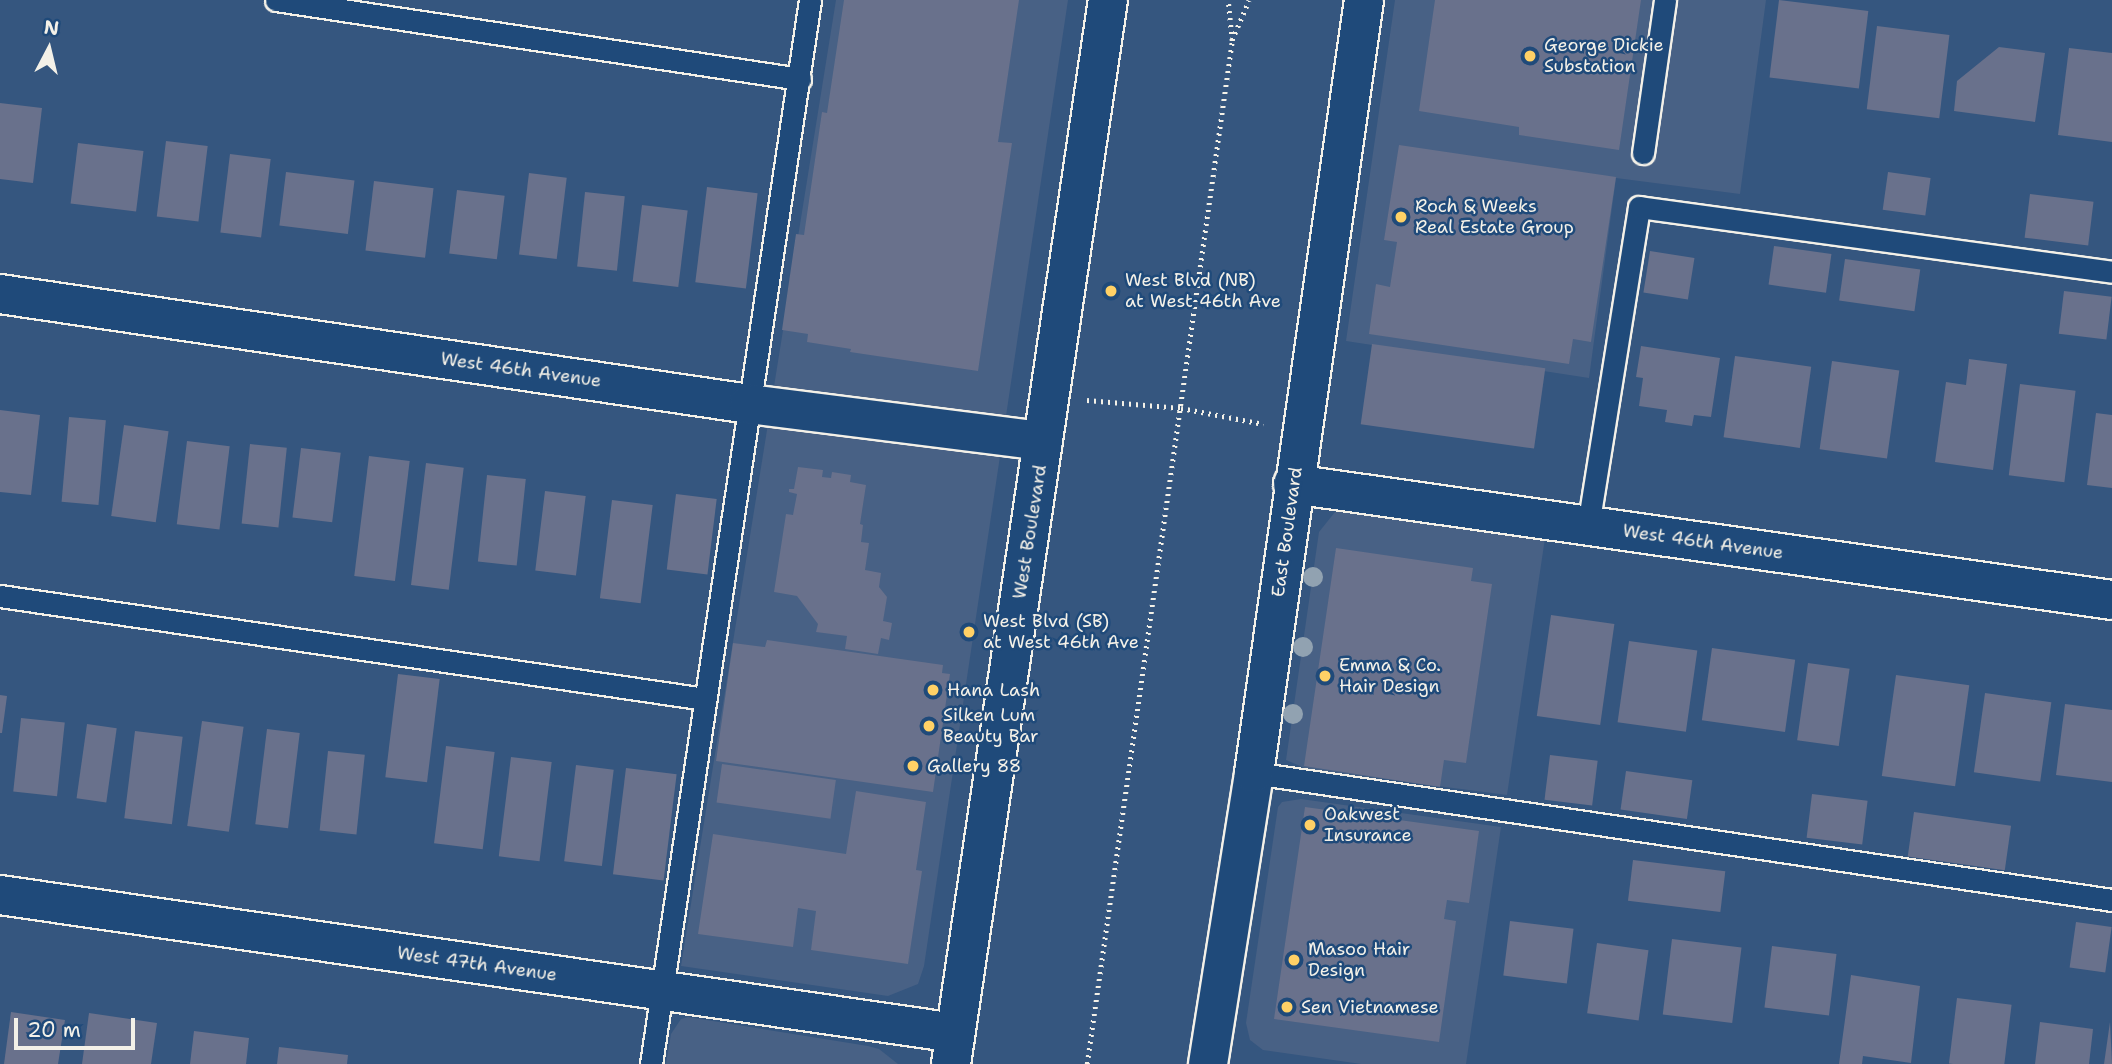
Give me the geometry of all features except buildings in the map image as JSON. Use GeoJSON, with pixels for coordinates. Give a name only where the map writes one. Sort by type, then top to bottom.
{"type":"FeatureCollection","features":[{"type":"Feature","properties":{"kind":"street","name":"West Boulevard"},"geometry":{"type":"LineString","coordinates":[[953,1049],[1108,0]]}},
{"type":"Feature","properties":{"kind":"street","name":"East Boulevard"},"geometry":{"type":"LineString","coordinates":[[1208,1064],[1254,772],[1364,0]]}},
{"type":"Feature","properties":{"kind":"street","name":"West 46th Avenue"},"geometry":{"type":"LineString","coordinates":[[0,294],[749,404],[1043,441]]}},
{"type":"Feature","properties":{"kind":"street","name":"West 46th Avenue"},"geometry":{"type":"LineString","coordinates":[[1293,484],[2112,600]]}},
{"type":"Feature","properties":{"kind":"street","name":"West 47th Avenue"},"geometry":{"type":"LineString","coordinates":[[0,895],[662,990],[953,1049]]}},
{"type":"Feature","properties":{"kind":"lane"},"geometry":{"type":"LineString","coordinates":[[276,0],[800,79]]}},
{"type":"Feature","properties":{"kind":"lane"},"geometry":{"type":"LineString","coordinates":[[652,1064],[810,0]]}},
{"type":"Feature","properties":{"kind":"lane"},"geometry":{"type":"LineString","coordinates":[[1643,153],[1665,0]]}},
{"type":"Feature","properties":{"kind":"lane"},"geometry":{"type":"LineString","coordinates":[[1588,526],[1639,207],[2112,272]]}},
{"type":"Feature","properties":{"kind":"lane"},"geometry":{"type":"LineString","coordinates":[[0,596],[705,699]]}},
{"type":"Feature","properties":{"kind":"lane"},"geometry":{"type":"LineString","coordinates":[[1254,772],[2112,900]]}},
{"type":"Feature","properties":{"kind":"path"},"geometry":{"type":"LineString","coordinates":[[1087,1064],[1232,41],[1228,0]]}},
{"type":"Feature","properties":{"kind":"path"},"geometry":{"type":"LineString","coordinates":[[1232,41],[1249,0]]}},
{"type":"Feature","properties":{"kind":"path"},"geometry":{"type":"LineString","coordinates":[[1086,400],[1181,408],[1263,424]]}},
{"type":"Feature","properties":{"kind":"shaded area"},"geometry":{"type":"Polygon","coordinates":[[[836,0],[1068,0],[924,966],[918,984],[888,996],[681,966],[836,0]]]}},
{"type":"Feature","properties":{"kind":"shaded area"},"geometry":{"type":"Polygon","coordinates":[[[1395,0],[1766,0],[1740,194],[1616,178],[1589,378],[1346,341],[1395,0]]]}},
{"type":"Feature","properties":{"kind":"shaded area"},"geometry":{"type":"Polygon","coordinates":[[[1348,508],[1545,538],[1507,795],[1307,769],[1286,760],[1319,532],[1335,512],[1348,508]]]}},
{"type":"Feature","properties":{"kind":"shaded area"},"geometry":{"type":"Polygon","coordinates":[[[1301,799],[1501,827],[1466,1064],[1361,1064],[1263,1050],[1250,1040],[1246,1023],[1278,807],[1282,802],[1301,799]]]}},
{"type":"Feature","properties":{"kind":"shaded area"},"geometry":{"type":"Polygon","coordinates":[[[688,1017],[868,1046],[879,1049],[898,1064],[666,1064],[671,1034],[681,1019],[688,1017]]]}},
{"type":"Feature","properties":{"kind":"place","name":"George Dickie Substation"},"geometry":{"type":"Point","coordinates":[1530,56]}},
{"type":"Feature","properties":{"kind":"place","name":"Roch & Weeks Real Estate Group"},"geometry":{"type":"Point","coordinates":[1401,217]}},
{"type":"Feature","properties":{"kind":"place","name":"West Blvd (NB) at West 46th Ave"},"geometry":{"type":"Point","coordinates":[1111,291]}},
{"type":"Feature","properties":{"kind":"place","name":"West Blvd (SB) at West 46th Ave"},"geometry":{"type":"Point","coordinates":[969,632]}},
{"type":"Feature","properties":{"kind":"place","name":"Emma & Co. Hair Design"},"geometry":{"type":"Point","coordinates":[1325,676]}},
{"type":"Feature","properties":{"kind":"place","name":"Hana Lash"},"geometry":{"type":"Point","coordinates":[933,690]}},
{"type":"Feature","properties":{"kind":"place","name":"Silken Lum Beauty Bar"},"geometry":{"type":"Point","coordinates":[929,726]}},
{"type":"Feature","properties":{"kind":"place","name":"Gallery 88"},"geometry":{"type":"Point","coordinates":[913,766]}},
{"type":"Feature","properties":{"kind":"place","name":"Oakwest Insurance"},"geometry":{"type":"Point","coordinates":[1310,825]}},
{"type":"Feature","properties":{"kind":"place","name":"Masoo Hair Design"},"geometry":{"type":"Point","coordinates":[1294,960]}},
{"type":"Feature","properties":{"kind":"place","name":"Sen Vietnamese"},"geometry":{"type":"Point","coordinates":[1287,1007]}}]}
